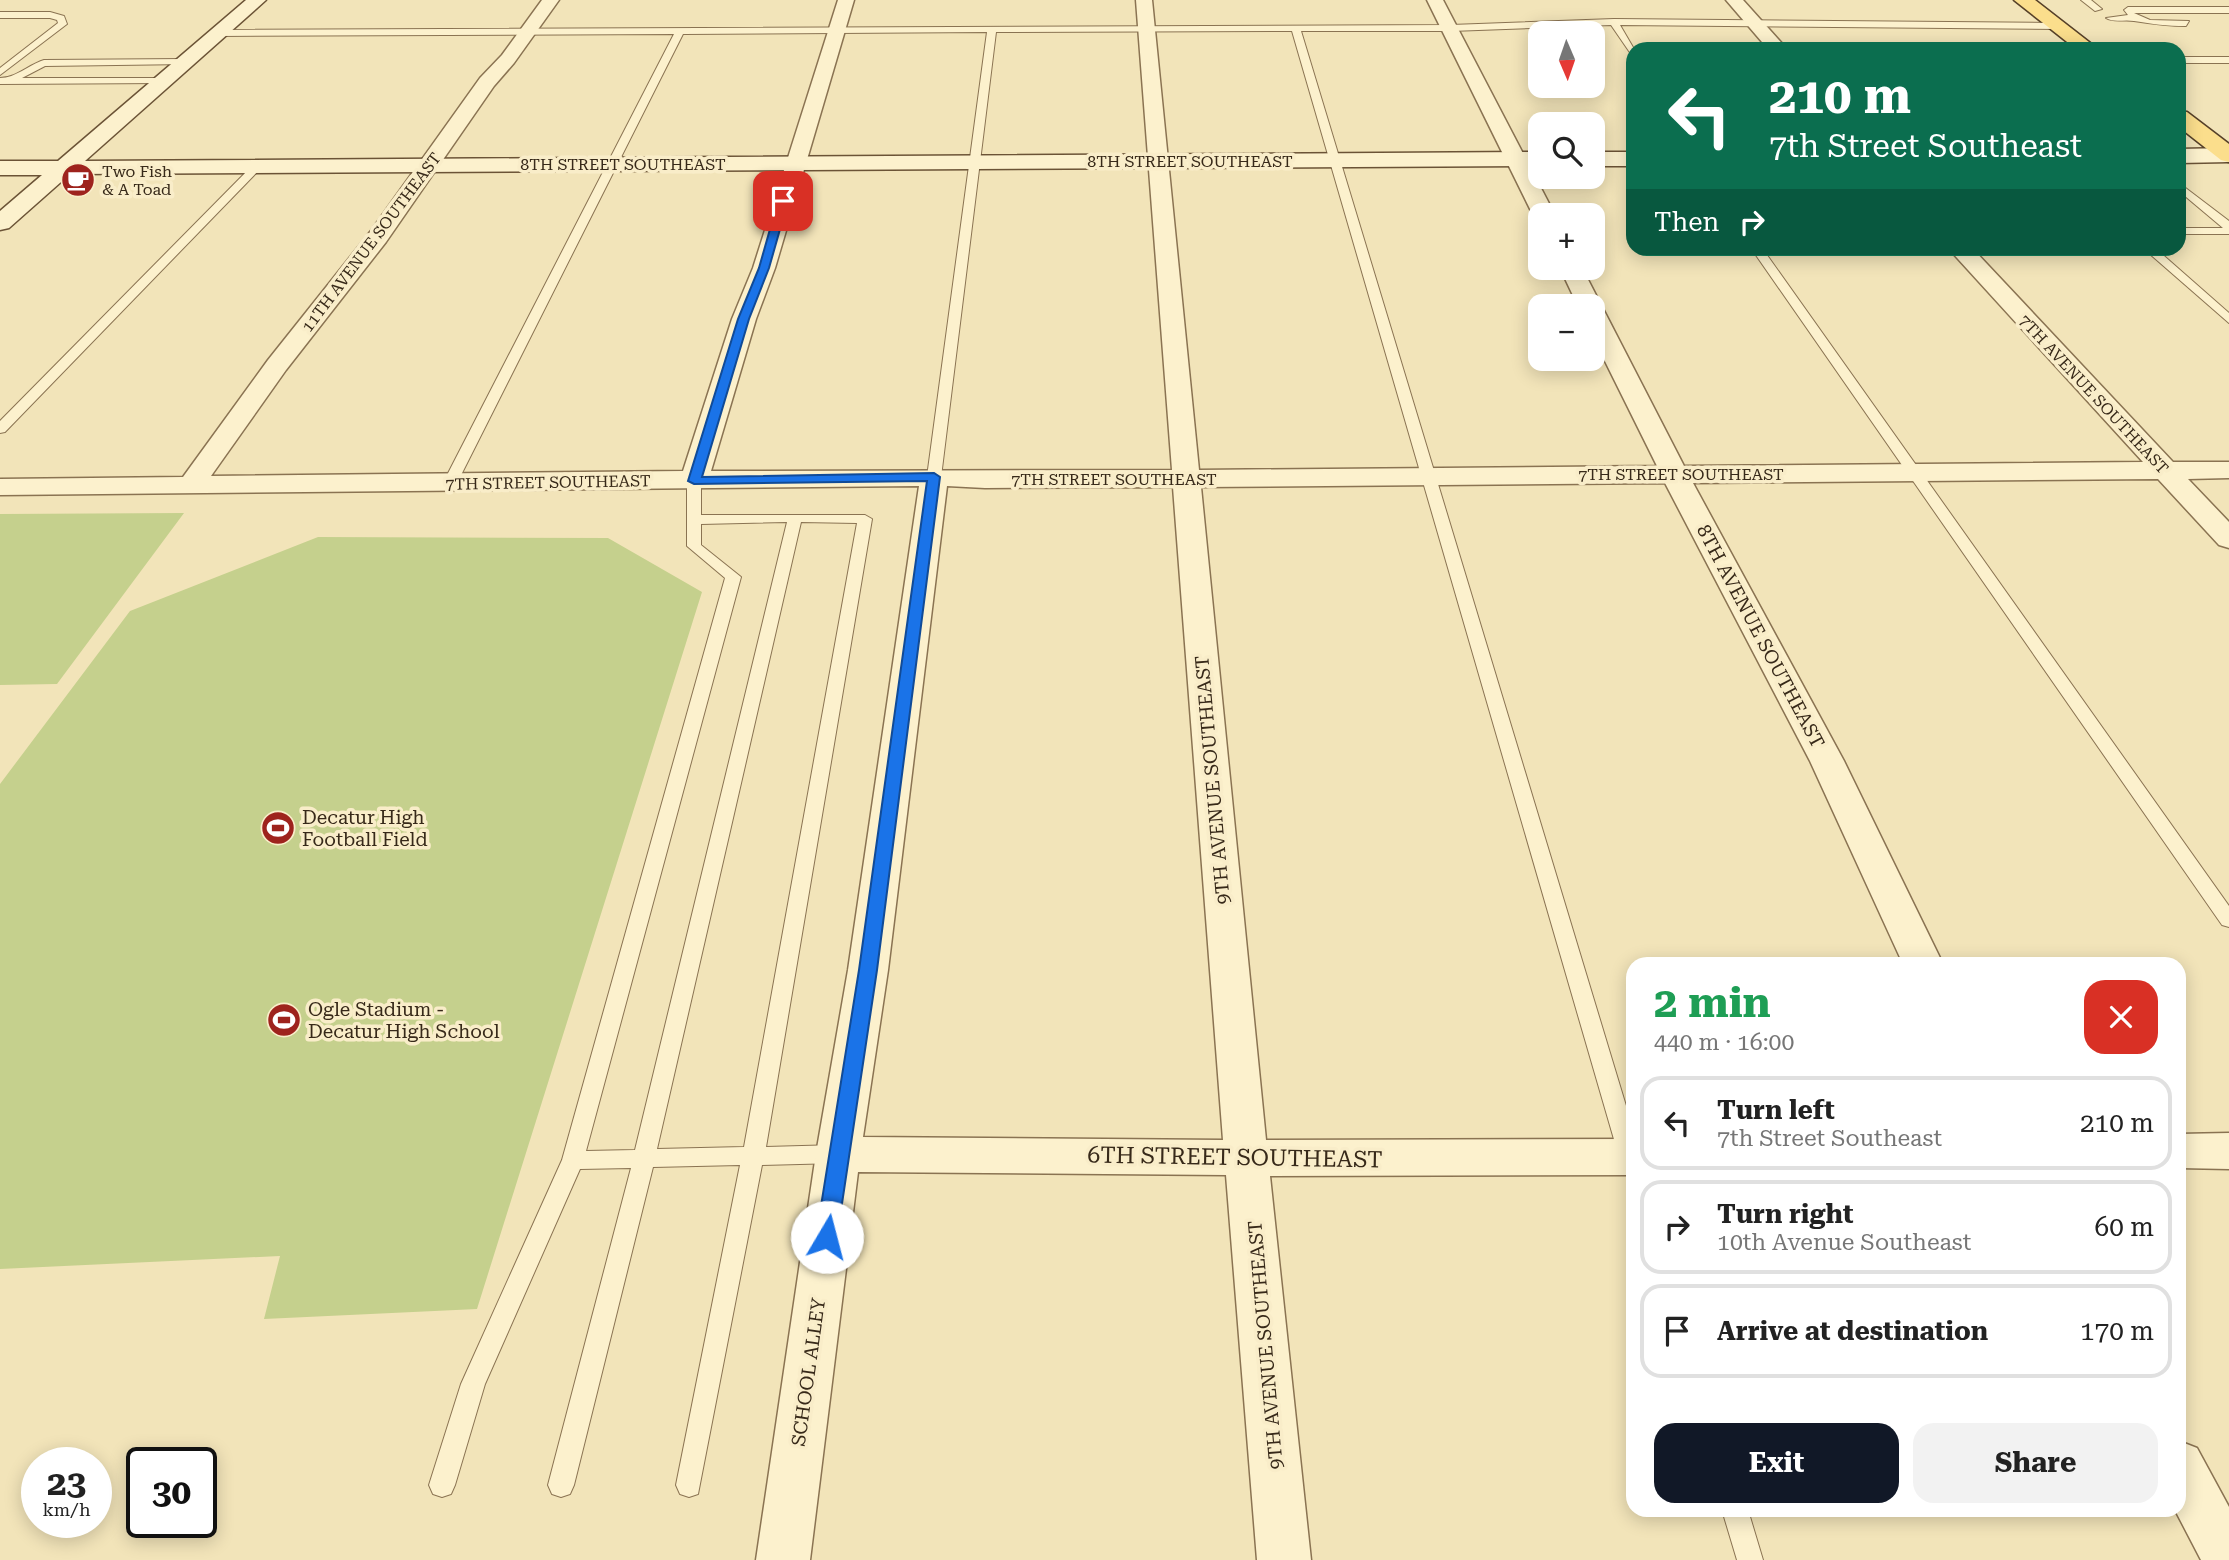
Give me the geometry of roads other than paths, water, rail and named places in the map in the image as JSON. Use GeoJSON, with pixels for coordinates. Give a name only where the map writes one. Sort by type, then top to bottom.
{"type":"FeatureCollection","features":[{"type":"Feature","properties":{"kind":"main road"},"geometry":{"type":"LineString","coordinates":[[2023,0],[2079,42]]}},
{"type":"Feature","properties":{"kind":"main road"},"geometry":{"type":"LineString","coordinates":[[2186,122],[2229,155]]}},
{"type":"Feature","properties":{"kind":"street"},"geometry":{"type":"LineString","coordinates":[[0,223],[257,0]]}},
{"type":"Feature","properties":{"kind":"street","name":"11TH AVENUE SOUTHEAST"},"geometry":{"type":"LineString","coordinates":[[191,485],[277,365],[323,310],[430,165],[487,82],[551,0]]}},
{"type":"Feature","properties":{"kind":"street"},"geometry":{"type":"LineString","coordinates":[[694,481],[846,0]]}},
{"type":"Feature","properties":{"kind":"street"},"geometry":{"type":"LineString","coordinates":[[1436,0],[1538,203]]}},
{"type":"Feature","properties":{"kind":"street"},"geometry":{"type":"LineString","coordinates":[[1734,0],[1772,42]]}},
{"type":"Feature","properties":{"kind":"street","name":"9TH AVENUE SOUTHEAST"},"geometry":{"type":"LineString","coordinates":[[1145,15],[1284,1560]]}},
{"type":"Feature","properties":{"kind":"street"},"geometry":{"type":"LineString","coordinates":[[2186,156],[2229,155]]}},
{"type":"Feature","properties":{"kind":"street","name":"8TH STREET SOUTHEAST"},"geometry":{"type":"LineString","coordinates":[[0,168],[1528,159]]}},
{"type":"Feature","properties":{"kind":"street"},"geometry":{"type":"LineString","coordinates":[[1605,159],[1626,159]]}},
{"type":"Feature","properties":{"kind":"street","name":"7TH AVENUE SOUTHEAST"},"geometry":{"type":"LineString","coordinates":[[1966,256],[2229,540]]}},
{"type":"Feature","properties":{"kind":"street","name":"8TH AVENUE SOUTHEAST"},"geometry":{"type":"LineString","coordinates":[[1605,334],[1674,473],[1827,761],[1920,957]]}},
{"type":"Feature","properties":{"kind":"street","name":"7TH STREET SOUTHEAST"},"geometry":{"type":"LineString","coordinates":[[0,487],[934,477],[985,480],[1185,479],[2229,470]]}},
{"type":"Feature","properties":{"kind":"street","name":"SCHOOL ALLEY"},"geometry":{"type":"LineString","coordinates":[[783,1560],[838,1154],[868,970],[934,477]]}},
{"type":"Feature","properties":{"kind":"street"},"geometry":{"type":"LineString","coordinates":[[2186,1151],[2229,1151]]}},
{"type":"Feature","properties":{"kind":"street","name":"6TH STREET SOUTHEAST"},"geometry":{"type":"LineString","coordinates":[[838,1154],[1626,1159]]}},
{"type":"Feature","properties":{"kind":"street"},"geometry":{"type":"LineString","coordinates":[[2186,1478],[2229,1560]]}},
{"type":"Feature","properties":{"kind":"lane"},"geometry":{"type":"LineString","coordinates":[[2085,0],[2127,28],[2158,30]]}},
{"type":"Feature","properties":{"kind":"lane"},"geometry":{"type":"LineString","coordinates":[[2134,18],[2128,10],[2229,10]]}},
{"type":"Feature","properties":{"kind":"lane"},"geometry":{"type":"LineString","coordinates":[[2104,14],[2149,23],[2186,23]]}},
{"type":"Feature","properties":{"kind":"lane"},"geometry":{"type":"LineString","coordinates":[[0,15],[50,15],[61,18],[63,24],[0,72]]}},
{"type":"Feature","properties":{"kind":"lane"},"geometry":{"type":"LineString","coordinates":[[218,33],[992,30],[1145,15],[1296,29],[1451,28],[1615,22],[2058,26]]}},
{"type":"Feature","properties":{"kind":"lane"},"geometry":{"type":"LineString","coordinates":[[1615,22],[1626,42]]}},
{"type":"Feature","properties":{"kind":"lane"},"geometry":{"type":"LineString","coordinates":[[1296,29],[1626,1139]]}},
{"type":"Feature","properties":{"kind":"lane"},"geometry":{"type":"LineString","coordinates":[[934,477],[992,30]]}},
{"type":"Feature","properties":{"kind":"lane"},"geometry":{"type":"LineString","coordinates":[[450,483],[680,31]]}},
{"type":"Feature","properties":{"kind":"lane"},"geometry":{"type":"LineString","coordinates":[[2186,60],[2229,60]]}},
{"type":"Feature","properties":{"kind":"lane"},"geometry":{"type":"LineString","coordinates":[[12,81],[32,67],[44,63],[185,62]]}},
{"type":"Feature","properties":{"kind":"lane"},"geometry":{"type":"LineString","coordinates":[[0,81],[164,80]]}},
{"type":"Feature","properties":{"kind":"lane"},"geometry":{"type":"LineString","coordinates":[[0,429],[258,166]]}},
{"type":"Feature","properties":{"kind":"lane"},"geometry":{"type":"LineString","coordinates":[[2186,192],[2229,229]]}},
{"type":"Feature","properties":{"kind":"lane"},"geometry":{"type":"LineString","coordinates":[[2186,231],[2229,229]]}},
{"type":"Feature","properties":{"kind":"lane"},"geometry":{"type":"LineString","coordinates":[[1762,256],[2229,919]]}},
{"type":"Feature","properties":{"kind":"lane"},"geometry":{"type":"LineString","coordinates":[[2157,256],[2229,319]]}},
{"type":"Feature","properties":{"kind":"lane"},"geometry":{"type":"LineString","coordinates":[[442,1485],[473,1384],[573,1160],[733,577],[694,546],[694,481]]}},
{"type":"Feature","properties":{"kind":"lane"},"geometry":{"type":"LineString","coordinates":[[561,1485],[644,1159],[795,518]]}},
{"type":"Feature","properties":{"kind":"lane"},"geometry":{"type":"LineString","coordinates":[[688,1485],[753,1156],[865,519],[692,520]]}},
{"type":"Feature","properties":{"kind":"lane"},"geometry":{"type":"LineString","coordinates":[[573,1160],[838,1154]]}},
{"type":"Feature","properties":{"kind":"lane"},"geometry":{"type":"LineString","coordinates":[[1737,1517],[1750,1560]]}},
{"type":"Feature","properties":{"kind":"place","name":"Two Fish & A Toad"},"geometry":{"type":"Point","coordinates":[78,180]}},
{"type":"Feature","properties":{"kind":"place","name":"Decatur High Football Field"},"geometry":{"type":"Point","coordinates":[278,828]}},
{"type":"Feature","properties":{"kind":"place","name":"Ogle Stadium - Decatur High School"},"geometry":{"type":"Point","coordinates":[284,1020]}}]}
